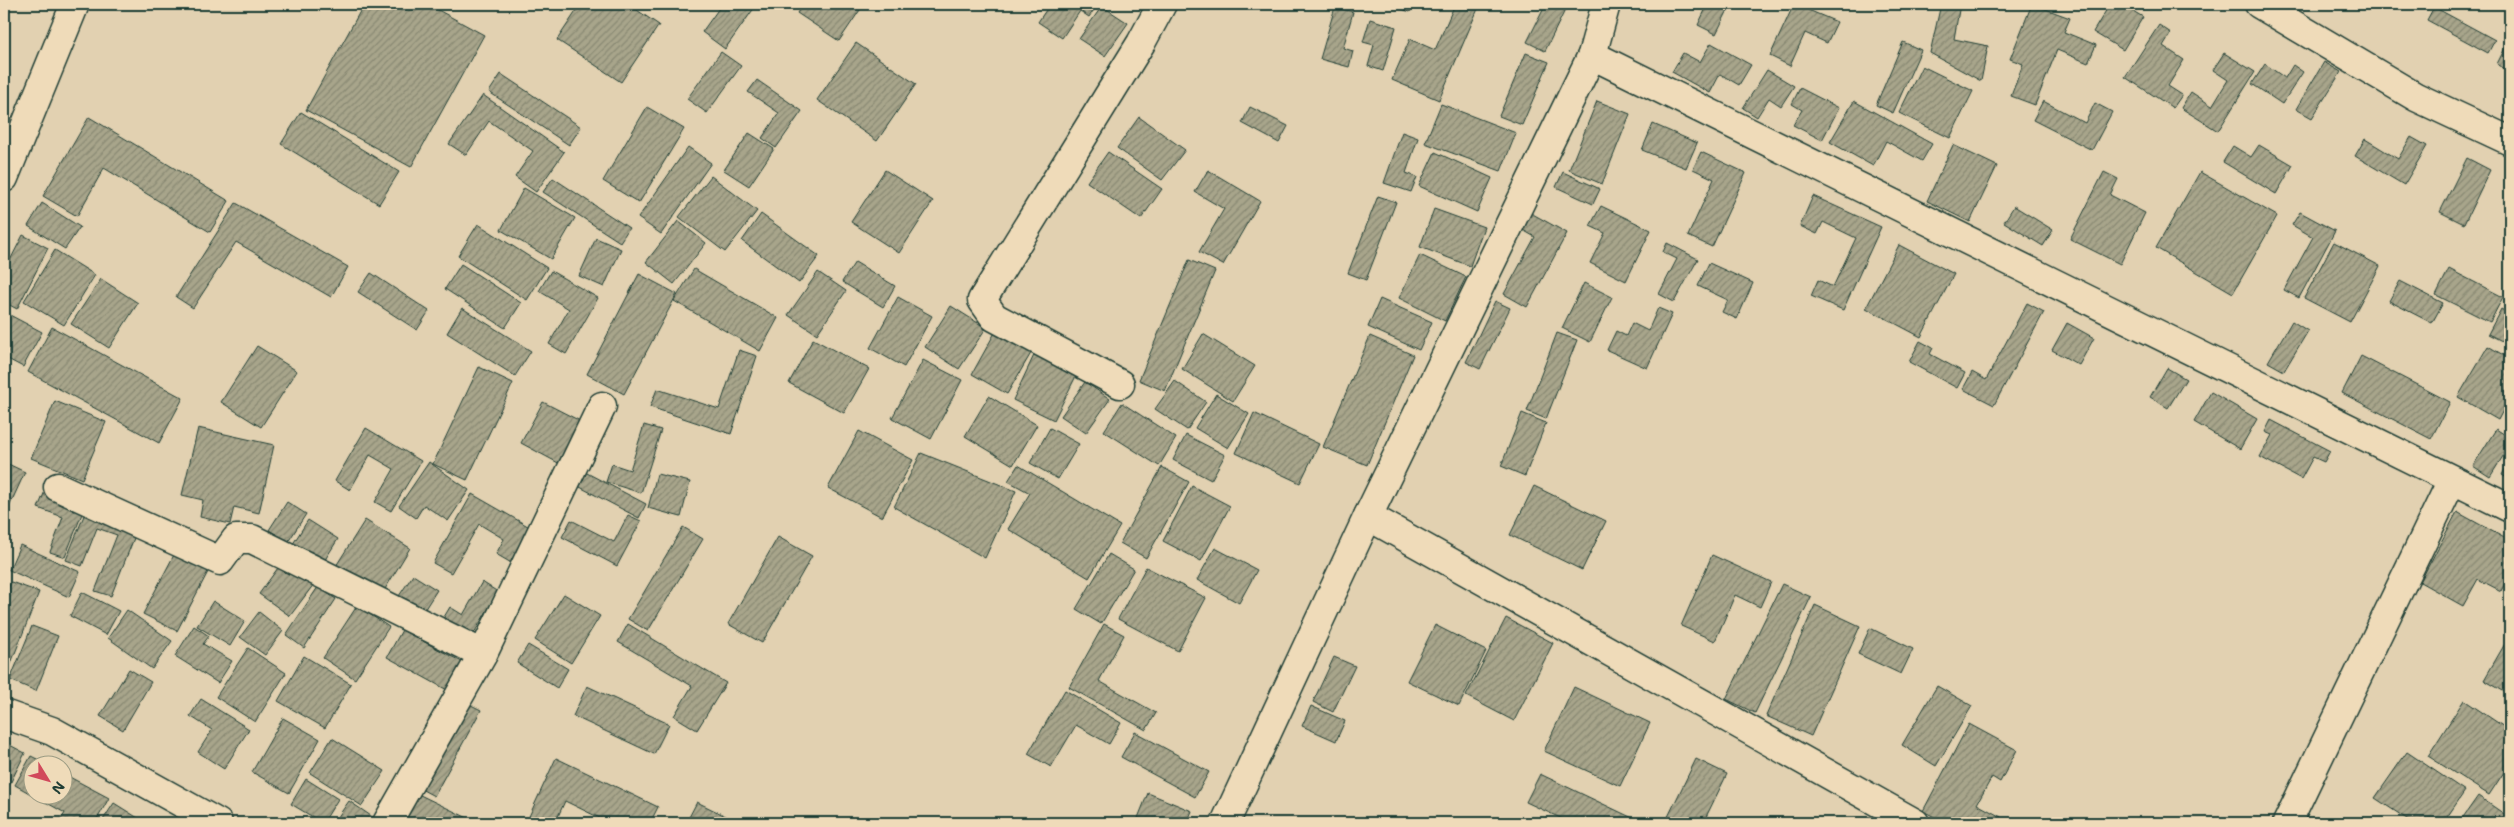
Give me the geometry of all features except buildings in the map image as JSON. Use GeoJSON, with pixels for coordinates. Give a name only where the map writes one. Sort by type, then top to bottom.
{"type":"FeatureCollection","features":[{"type":"Feature","properties":{"kind":"street"},"geometry":{"type":"LineString","coordinates":[[4,178],[74,4]]}},
{"type":"Feature","properties":{"kind":"street"},"geometry":{"type":"LineString","coordinates":[[1120,384],[994,317],[982,300],[1162,4]]}},
{"type":"Feature","properties":{"kind":"street"},"geometry":{"type":"LineString","coordinates":[[1225,823],[1368,516],[1592,55],[1606,4]]}},
{"type":"Feature","properties":{"kind":"street"},"geometry":{"type":"LineString","coordinates":[[2259,4],[2416,97],[2510,141]]}},
{"type":"Feature","properties":{"kind":"street"},"geometry":{"type":"LineString","coordinates":[[1592,55],[2510,508]]}},
{"type":"Feature","properties":{"kind":"street"},"geometry":{"type":"LineString","coordinates":[[387,823],[483,654],[602,406]]}},
{"type":"Feature","properties":{"kind":"street"},"geometry":{"type":"LineString","coordinates":[[2287,823],[2452,480]]}},
{"type":"Feature","properties":{"kind":"street"},"geometry":{"type":"LineString","coordinates":[[58,487],[220,561],[236,539],[252,539],[483,654]]}},
{"type":"Feature","properties":{"kind":"street"},"geometry":{"type":"LineString","coordinates":[[1368,516],[1915,823]]}},
{"type":"Feature","properties":{"kind":"street"},"geometry":{"type":"LineString","coordinates":[[4,714],[52,731],[218,823]]}}]}
